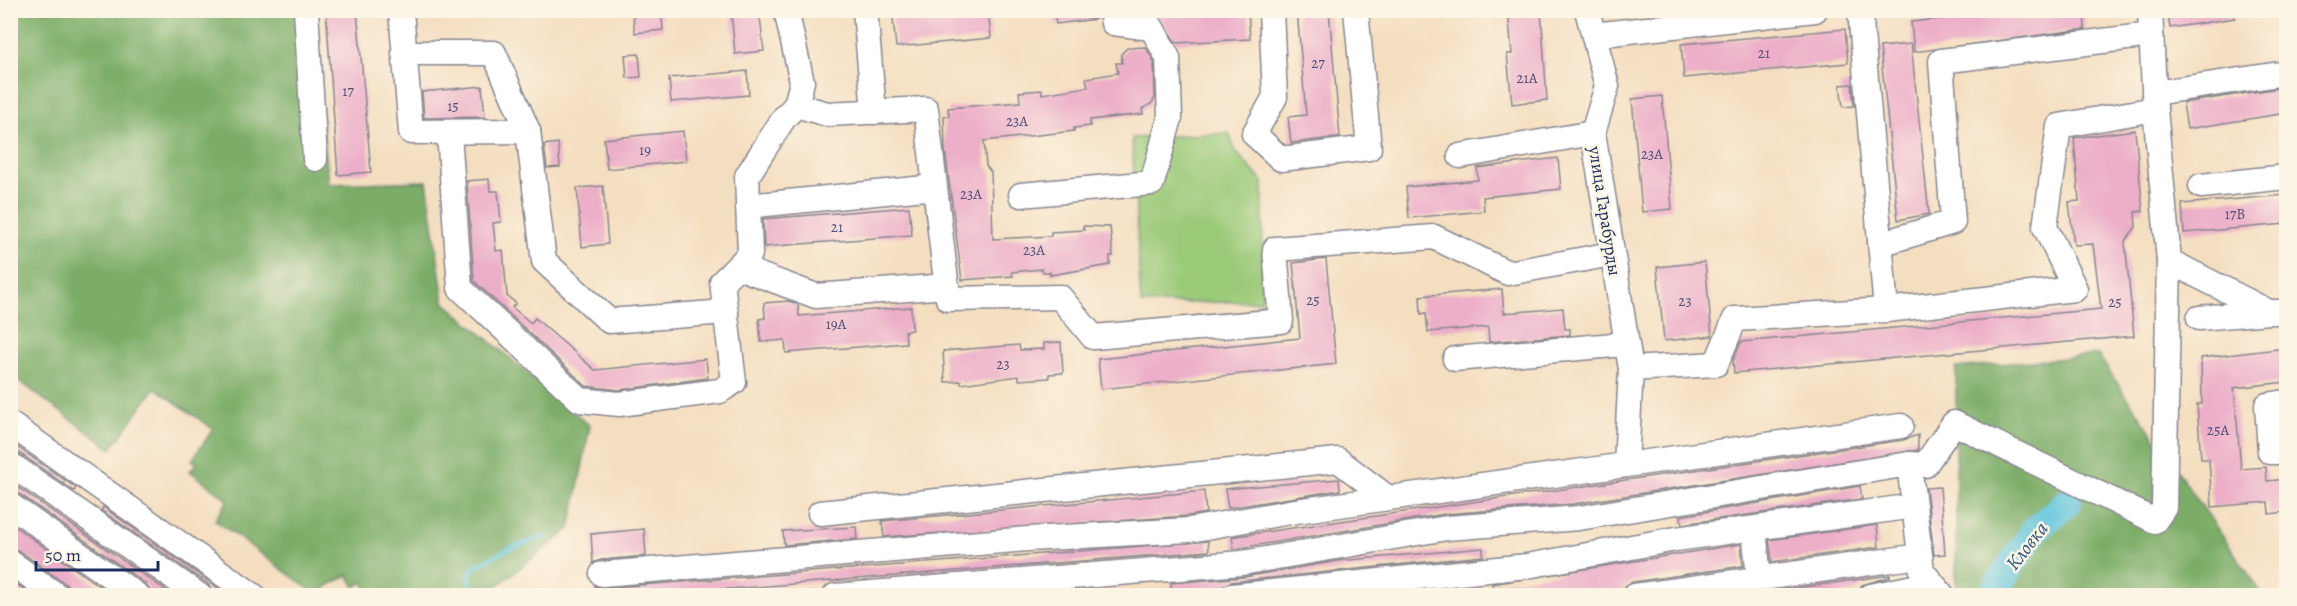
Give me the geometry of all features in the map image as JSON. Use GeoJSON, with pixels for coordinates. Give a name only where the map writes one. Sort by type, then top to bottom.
{"type":"FeatureCollection","features":[{"type":"Feature","properties":{"kind":"street"},"geometry":{"type":"LineString","coordinates":[[306,10],[315,159]]}},
{"type":"Feature","properties":{"kind":"street"},"geometry":{"type":"LineString","coordinates":[[401,10],[411,132],[528,131]]}},
{"type":"Feature","properties":{"kind":"street"},"geometry":{"type":"LineString","coordinates":[[449,133],[460,288],[580,400],[619,404],[720,391],[734,382],[722,282],[750,254],[747,176],[784,118],[796,105],[802,82],[786,10]]}},
{"type":"Feature","properties":{"kind":"street"},"geometry":{"type":"LineString","coordinates":[[865,10],[874,112]]}},
{"type":"Feature","properties":{"kind":"street"},"geometry":{"type":"LineString","coordinates":[[1021,195],[1152,183],[1170,118],[1168,58],[1152,28],[1113,23],[1111,10]]}},
{"type":"Feature","properties":{"kind":"street"},"geometry":{"type":"LineString","coordinates":[[1271,10],[1275,98],[1254,134],[1281,159],[1369,148],[1356,10]]}},
{"type":"Feature","properties":{"kind":"street","name":"улица Гарабурды"},"geometry":{"type":"LineString","coordinates":[[1587,10],[1607,86],[1593,134],[1631,369],[1626,465]]}},
{"type":"Feature","properties":{"kind":"street"},"geometry":{"type":"LineString","coordinates":[[1594,35],[1682,18],[1815,10]]}},
{"type":"Feature","properties":{"kind":"street"},"geometry":{"type":"LineString","coordinates":[[1860,10],[1886,310]]}},
{"type":"Feature","properties":{"kind":"street"},"geometry":{"type":"LineString","coordinates":[[835,596],[1242,563],[1447,528],[1579,518],[1909,464],[1925,465],[1954,423],[2155,522],[2164,508],[2169,261],[2155,101],[2150,10]]}},
{"type":"Feature","properties":{"kind":"street"},"geometry":{"type":"LineString","coordinates":[[1880,244],[1953,222],[1941,62],[2151,35]]}},
{"type":"Feature","properties":{"kind":"street"},"geometry":{"type":"LineString","coordinates":[[404,52],[494,53],[528,131],[544,261],[609,321],[726,312]]}},
{"type":"Feature","properties":{"kind":"street"},"geometry":{"type":"LineString","coordinates":[[1631,369],[1716,364],[1735,319],[1886,310],[2075,289],[2045,226],[2059,126],[2155,101],[2286,73]]}},
{"type":"Feature","properties":{"kind":"street"},"geometry":{"type":"LineString","coordinates":[[796,105],[827,114],[926,109],[948,298],[1060,297],[1094,337],[1281,321],[1275,249],[1434,237],[1508,273],[1612,254]]}},
{"type":"Feature","properties":{"kind":"street"},"geometry":{"type":"LineString","coordinates":[[1460,156],[1593,134]]}},
{"type":"Feature","properties":{"kind":"street"},"geometry":{"type":"LineString","coordinates":[[2201,186],[2286,177]]}},
{"type":"Feature","properties":{"kind":"street"},"geometry":{"type":"LineString","coordinates":[[748,206],[935,187]]}},
{"type":"Feature","properties":{"kind":"street"},"geometry":{"type":"LineString","coordinates":[[2169,261],[2277,312]]}},
{"type":"Feature","properties":{"kind":"street"},"geometry":{"type":"LineString","coordinates":[[738,267],[816,296],[947,286]]}},
{"type":"Feature","properties":{"kind":"street"},"geometry":{"type":"LineString","coordinates":[[2199,318],[2277,312]]}},
{"type":"Feature","properties":{"kind":"street"},"geometry":{"type":"LineString","coordinates":[[1455,359],[1626,344]]}},
{"type":"Feature","properties":{"kind":"street"},"geometry":{"type":"LineString","coordinates":[[2286,402],[2267,405],[2270,452],[2286,452]]}},
{"type":"Feature","properties":{"kind":"street"},"geometry":{"type":"LineString","coordinates":[[10,424],[254,596]]}},
{"type":"Feature","properties":{"kind":"street"},"geometry":{"type":"LineString","coordinates":[[602,574],[1028,539],[1190,530],[1388,498],[1901,426]]}},
{"type":"Feature","properties":{"kind":"street"},"geometry":{"type":"LineString","coordinates":[[820,513],[1338,460],[1388,498]]}},
{"type":"Feature","properties":{"kind":"street"},"geometry":{"type":"LineString","coordinates":[[10,464],[200,596]]}},
{"type":"Feature","properties":{"kind":"street"},"geometry":{"type":"LineString","coordinates":[[1909,464],[1922,571],[1936,587]]}},
{"type":"Feature","properties":{"kind":"street"},"geometry":{"type":"LineString","coordinates":[[10,505],[138,596]]}},
{"type":"Feature","properties":{"kind":"street"},"geometry":{"type":"LineString","coordinates":[[1232,596],[1527,566],[1754,528],[1914,506]]}},
{"type":"Feature","properties":{"kind":"street"},"geometry":{"type":"LineString","coordinates":[[1754,528],[1759,578]]}},
{"type":"Feature","properties":{"kind":"street"},"geometry":{"type":"LineString","coordinates":[[1635,596],[1920,556]]}},
{"type":"Feature","properties":{"kind":"street"},"geometry":{"type":"LineString","coordinates":[[10,562],[58,596]]}},
{"type":"Feature","properties":{"kind":"street"},"geometry":{"type":"LineString","coordinates":[[1871,596],[1936,587]]}},
{"type":"Feature","properties":{"kind":"green space"},"geometry":{"type":"Polygon","coordinates":[[[11,11],[311,11],[329,184],[427,181],[444,302],[590,426],[570,529],[485,595],[370,595],[363,582],[355,587],[348,575],[329,585],[317,595],[215,520],[228,500],[190,471],[197,463],[192,460],[213,429],[155,388],[111,449],[11,375],[11,11]]]}},
{"type":"Feature","properties":{"kind":"green space"},"geometry":{"type":"Polygon","coordinates":[[[1229,133],[1235,151],[1263,182],[1262,301],[1141,304],[1132,138],[1229,133]]]}},
{"type":"Feature","properties":{"kind":"green space"},"geometry":{"type":"Polygon","coordinates":[[[2098,355],[2263,595],[1956,596],[1956,368],[2098,355]]]}},
{"type":"Feature","properties":{"kind":"building"},"geometry":{"type":"Polygon","coordinates":[[[326,10],[357,10],[371,172],[338,175],[326,10]]]}},
{"type":"Feature","properties":{"kind":"building"},"geometry":{"type":"Polygon","coordinates":[[[632,10],[661,10],[663,30],[635,33],[632,10]]]}},
{"type":"Feature","properties":{"kind":"building"},"geometry":{"type":"Polygon","coordinates":[[[731,10],[759,10],[764,51],[735,54],[731,10]]]}},
{"type":"Feature","properties":{"kind":"building"},"geometry":{"type":"Polygon","coordinates":[[[892,10],[988,10],[991,38],[896,47],[892,10]]]}},
{"type":"Feature","properties":{"kind":"building"},"geometry":{"type":"Polygon","coordinates":[[[1054,10],[1096,10],[1096,19],[1056,24],[1054,10]]]}},
{"type":"Feature","properties":{"kind":"building"},"geometry":{"type":"Polygon","coordinates":[[[1158,10],[1248,10],[1250,39],[1176,43],[1158,16],[1158,10]]]}},
{"type":"Feature","properties":{"kind":"building"},"geometry":{"type":"Polygon","coordinates":[[[1297,10],[1329,10],[1340,137],[1291,143],[1288,117],[1306,115],[1297,10]]]}},
{"type":"Feature","properties":{"kind":"building"},"geometry":{"type":"Polygon","coordinates":[[[1508,10],[1541,10],[1547,100],[1512,104],[1507,54],[1512,54],[1508,10]]]}},
{"type":"Feature","properties":{"kind":"building"},"geometry":{"type":"Polygon","coordinates":[[[2028,10],[2084,10],[2085,29],[1914,52],[1911,22],[2028,10]]]}},
{"type":"Feature","properties":{"kind":"building"},"geometry":{"type":"Polygon","coordinates":[[[2167,10],[2234,10],[2235,18],[2170,28],[2167,10]]]}},
{"type":"Feature","properties":{"kind":"building"},"geometry":{"type":"Polygon","coordinates":[[[1845,29],[1848,63],[1684,78],[1681,44],[1845,29]]]}},
{"type":"Feature","properties":{"kind":"building"},"geometry":{"type":"Polygon","coordinates":[[[1911,44],[1929,214],[1898,220],[1880,47],[1911,44]]]}},
{"type":"Feature","properties":{"kind":"building"},"geometry":{"type":"Polygon","coordinates":[[[1146,47],[1154,62],[1155,98],[1151,104],[1142,109],[1143,114],[1090,120],[1090,126],[1074,128],[1074,131],[984,141],[986,166],[991,172],[993,239],[1051,236],[1051,232],[1084,230],[1083,226],[1110,227],[1113,256],[1110,256],[1110,265],[1050,275],[1050,272],[1043,272],[1042,269],[1012,272],[1013,276],[962,280],[945,150],[944,116],[949,116],[948,108],[1020,102],[1019,92],[1042,90],[1042,94],[1088,87],[1086,78],[1118,73],[1116,63],[1122,63],[1121,54],[1127,48],[1146,47]]]}},
{"type":"Feature","properties":{"kind":"building"},"geometry":{"type":"Polygon","coordinates":[[[639,54],[641,77],[627,78],[625,55],[639,54]]]}},
{"type":"Feature","properties":{"kind":"building"},"geometry":{"type":"Polygon","coordinates":[[[747,71],[749,95],[671,102],[669,78],[747,71]]]}},
{"type":"Feature","properties":{"kind":"building"},"geometry":{"type":"Polygon","coordinates":[[[1852,84],[1854,106],[1843,107],[1840,85],[1852,84]]]}},
{"type":"Feature","properties":{"kind":"building"},"geometry":{"type":"Polygon","coordinates":[[[482,86],[485,117],[424,118],[422,92],[482,86]]]}},
{"type":"Feature","properties":{"kind":"building"},"geometry":{"type":"Polygon","coordinates":[[[2286,87],[2286,113],[2187,129],[2183,103],[2286,87]]]}},
{"type":"Feature","properties":{"kind":"building"},"geometry":{"type":"Polygon","coordinates":[[[1662,96],[1672,209],[1642,212],[1632,99],[1662,96]]]}},
{"type":"Feature","properties":{"kind":"building"},"geometry":{"type":"Polygon","coordinates":[[[2135,130],[2143,211],[2135,212],[2136,227],[2125,241],[2134,336],[1734,373],[1733,361],[1741,342],[2101,309],[2093,244],[2074,245],[2069,202],[2079,201],[2074,138],[2135,130]]]}},
{"type":"Feature","properties":{"kind":"building"},"geometry":{"type":"Polygon","coordinates":[[[683,131],[686,161],[607,169],[604,139],[683,131]]]}},
{"type":"Feature","properties":{"kind":"building"},"geometry":{"type":"Polygon","coordinates":[[[558,143],[560,167],[547,168],[544,145],[558,143]]]}},
{"type":"Feature","properties":{"kind":"building"},"geometry":{"type":"Polygon","coordinates":[[[1558,158],[1561,189],[1483,197],[1484,211],[1409,218],[1406,187],[1478,180],[1477,168],[1558,158]]]}},
{"type":"Feature","properties":{"kind":"building"},"geometry":{"type":"Polygon","coordinates":[[[489,179],[490,191],[498,191],[501,222],[493,223],[496,251],[503,250],[507,296],[516,303],[512,307],[531,323],[535,318],[595,370],[706,359],[708,378],[619,390],[586,386],[474,281],[467,181],[489,179]]]}},
{"type":"Feature","properties":{"kind":"building"},"geometry":{"type":"Polygon","coordinates":[[[603,186],[608,244],[582,247],[577,188],[603,186]]]}},
{"type":"Feature","properties":{"kind":"building"},"geometry":{"type":"Polygon","coordinates":[[[2286,195],[2286,224],[2184,233],[2182,204],[2286,195]]]}},
{"type":"Feature","properties":{"kind":"building"},"geometry":{"type":"Polygon","coordinates":[[[909,207],[912,235],[764,247],[763,219],[909,207]]]}},
{"type":"Feature","properties":{"kind":"building"},"geometry":{"type":"Polygon","coordinates":[[[1326,259],[1336,364],[1101,389],[1098,359],[1300,338],[1293,263],[1326,259]]]}},
{"type":"Feature","properties":{"kind":"building"},"geometry":{"type":"Polygon","coordinates":[[[1705,262],[1712,336],[1664,341],[1657,267],[1705,262]]]}},
{"type":"Feature","properties":{"kind":"building"},"geometry":{"type":"Polygon","coordinates":[[[1502,289],[1504,313],[1563,308],[1565,329],[1570,329],[1570,335],[1489,342],[1488,327],[1428,332],[1426,313],[1421,314],[1420,296],[1502,289]]]}},
{"type":"Feature","properties":{"kind":"building"},"geometry":{"type":"Polygon","coordinates":[[[789,301],[798,304],[799,316],[911,307],[912,330],[905,331],[906,343],[786,353],[785,340],[761,342],[759,319],[765,318],[764,303],[789,301]]]}},
{"type":"Feature","properties":{"kind":"building"},"geometry":{"type":"Polygon","coordinates":[[[1061,342],[1063,373],[1049,374],[1049,378],[1019,380],[1019,376],[961,384],[961,381],[945,382],[943,351],[1019,345],[1020,350],[1044,349],[1044,343],[1061,342]]]}},
{"type":"Feature","properties":{"kind":"building"},"geometry":{"type":"Polygon","coordinates":[[[2286,348],[2286,382],[2234,388],[2241,469],[2266,467],[2267,481],[2286,479],[2286,512],[2269,514],[2268,502],[2212,507],[2209,459],[2201,459],[2197,404],[2202,404],[2201,358],[2286,348]]]}},
{"type":"Feature","properties":{"kind":"building"},"geometry":{"type":"Polygon","coordinates":[[[1918,435],[1918,450],[1573,504],[1445,514],[1234,549],[1232,537],[1903,440],[1918,435]]]}},
{"type":"Feature","properties":{"kind":"building"},"geometry":{"type":"Polygon","coordinates":[[[10,442],[76,488],[74,491],[18,452],[10,450],[10,442]]]}},
{"type":"Feature","properties":{"kind":"building"},"geometry":{"type":"Polygon","coordinates":[[[1339,479],[1340,490],[1228,508],[1225,489],[1339,479]]]}},
{"type":"Feature","properties":{"kind":"building"},"geometry":{"type":"Polygon","coordinates":[[[10,482],[174,596],[152,596],[146,584],[18,493],[10,491],[10,482]]]}},
{"type":"Feature","properties":{"kind":"building"},"geometry":{"type":"Polygon","coordinates":[[[1860,486],[1862,499],[1682,524],[1681,516],[1860,486]]]}},
{"type":"Feature","properties":{"kind":"building"},"geometry":{"type":"Polygon","coordinates":[[[1940,487],[1945,554],[1934,555],[1926,488],[1940,487]]]}},
{"type":"Feature","properties":{"kind":"building"},"geometry":{"type":"Polygon","coordinates":[[[1204,491],[1206,513],[1188,516],[884,537],[882,521],[1204,491]]]}},
{"type":"Feature","properties":{"kind":"building"},"geometry":{"type":"Polygon","coordinates":[[[103,507],[229,596],[214,596],[208,584],[101,510],[103,507]]]}},
{"type":"Feature","properties":{"kind":"building"},"geometry":{"type":"Polygon","coordinates":[[[10,523],[113,596],[76,596],[66,584],[18,550],[10,548],[10,523]]]}},
{"type":"Feature","properties":{"kind":"building"},"geometry":{"type":"Polygon","coordinates":[[[1877,525],[1879,547],[1772,562],[1769,540],[1877,525]]]}},
{"type":"Feature","properties":{"kind":"building"},"geometry":{"type":"Polygon","coordinates":[[[856,527],[857,539],[784,545],[783,531],[856,527]]]}},
{"type":"Feature","properties":{"kind":"building"},"geometry":{"type":"Polygon","coordinates":[[[644,529],[646,556],[601,560],[593,563],[591,534],[644,529]]]}},
{"type":"Feature","properties":{"kind":"building"},"geometry":{"type":"Polygon","coordinates":[[[1208,541],[1209,551],[705,591],[706,594],[689,596],[596,596],[595,586],[603,588],[1208,541]]]}},
{"type":"Feature","properties":{"kind":"building"},"geometry":{"type":"Polygon","coordinates":[[[1741,544],[1743,566],[1633,582],[1626,585],[1622,592],[1598,596],[1493,596],[1492,584],[1741,544]]]}},
{"type":"Feature","properties":{"kind":"building"},"geometry":{"type":"Polygon","coordinates":[[[1483,548],[1483,556],[1231,582],[1220,589],[1171,593],[1171,583],[1244,577],[1338,561],[1483,548]]]}},
{"type":"Feature","properties":{"kind":"building"},"geometry":{"type":"Polygon","coordinates":[[[1890,575],[1890,577],[1862,585],[1858,591],[1830,596],[1741,596],[1890,575]]]}},
{"type":"Feature","properties":{"kind":"building"},"geometry":{"type":"Polygon","coordinates":[[[10,580],[24,589],[20,596],[10,596],[10,580]]]}},
{"type":"Feature","properties":{"kind":"building"},"geometry":{"type":"Polygon","coordinates":[[[1466,587],[1467,596],[1378,596],[1466,587]]]}},
{"type":"Feature","properties":{"kind":"waterway","name":"Кловка"},"geometry":{"type":"LineString","coordinates":[[1990,596],[2035,530],[2068,502]]}},
{"type":"Feature","properties":{"kind":"waterway"},"geometry":{"type":"LineString","coordinates":[[467,596],[471,569],[508,549],[546,536]]}}]}
